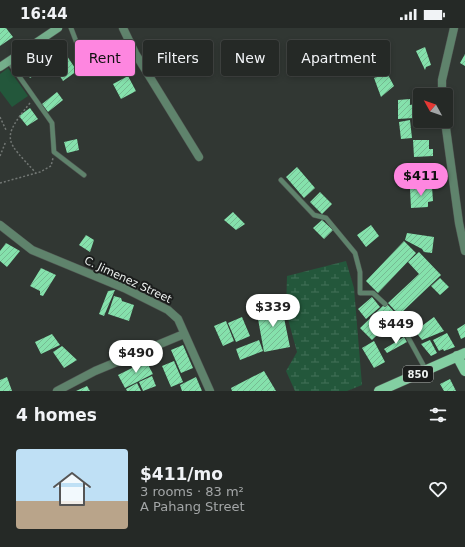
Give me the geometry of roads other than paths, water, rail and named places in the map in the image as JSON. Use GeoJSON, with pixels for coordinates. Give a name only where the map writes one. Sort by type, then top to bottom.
{"type":"FeatureCollection","features":[{"type":"Feature","properties":{"kind":"main road"},"geometry":{"type":"LineString","coordinates":[[0,67],[58,28]]}},
{"type":"Feature","properties":{"kind":"main road"},"geometry":{"type":"LineString","coordinates":[[461,355],[465,371]]}},
{"type":"Feature","properties":{"kind":"main road","name":"850"},"geometry":{"type":"LineString","coordinates":[[379,391],[461,355]]}},
{"type":"Feature","properties":{"kind":"street"},"geometry":{"type":"LineString","coordinates":[[123,28],[135,53],[199,157]]}},
{"type":"Feature","properties":{"kind":"street"},"geometry":{"type":"LineString","coordinates":[[442,88],[442,80],[454,28]]}},
{"type":"Feature","properties":{"kind":"street"},"geometry":{"type":"LineString","coordinates":[[446,128],[459,223],[465,251]]}},
{"type":"Feature","properties":{"kind":"street","name":"C. Jimenez Street"},"geometry":{"type":"LineString","coordinates":[[0,225],[32,250],[124,288],[168,310],[178,319],[210,391]]}},
{"type":"Feature","properties":{"kind":"street"},"geometry":{"type":"LineString","coordinates":[[57,391],[95,371],[184,334]]}},
{"type":"Feature","properties":{"kind":"lane"},"geometry":{"type":"LineString","coordinates":[[71,28],[76,40]]}},
{"type":"Feature","properties":{"kind":"lane"},"geometry":{"type":"LineString","coordinates":[[9,62],[34,100],[52,123],[54,152],[84,175]]}},
{"type":"Feature","properties":{"kind":"lane"},"geometry":{"type":"LineString","coordinates":[[281,180],[314,215],[326,218],[355,253],[360,272],[360,293],[373,293],[385,304]]}},
{"type":"Feature","properties":{"kind":"lane"},"geometry":{"type":"LineString","coordinates":[[397,317],[426,370]]}}]}
